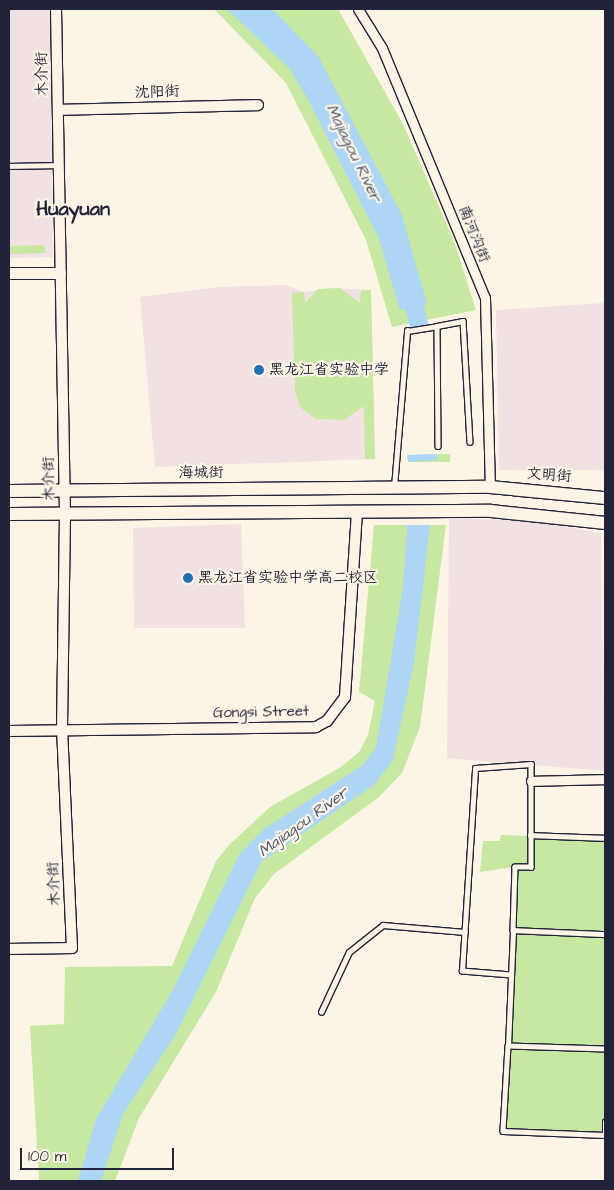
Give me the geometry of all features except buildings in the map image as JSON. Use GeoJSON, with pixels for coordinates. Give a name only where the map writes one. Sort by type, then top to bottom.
{"type":"FeatureCollection","features":[{"type":"Feature","properties":{"kind":"main road"},"geometry":{"type":"LineString","coordinates":[[9,273],[60,273]]}},
{"type":"Feature","properties":{"kind":"main road","name":"文明街"},"geometry":{"type":"LineString","coordinates":[[394,488],[490,488],[605,498]]}},
{"type":"Feature","properties":{"kind":"main road","name":"海城街"},"geometry":{"type":"LineString","coordinates":[[9,491],[394,488]]}},
{"type":"Feature","properties":{"kind":"main road"},"geometry":{"type":"LineString","coordinates":[[9,514],[491,511],[605,523]]}},
{"type":"Feature","properties":{"kind":"street","name":"木介街"},"geometry":{"type":"LineString","coordinates":[[9,949],[72,948],[62,729],[65,514],[56,9]]}},
{"type":"Feature","properties":{"kind":"street","name":"南河沟街"},"geometry":{"type":"LineString","coordinates":[[358,9],[382,48],[486,298],[490,488]]}},
{"type":"Feature","properties":{"kind":"street","name":"沈阳街"},"geometry":{"type":"LineString","coordinates":[[58,110],[258,104]]}},
{"type":"Feature","properties":{"kind":"street","name":"Gongsi Street"},"geometry":{"type":"LineString","coordinates":[[9,730],[316,726],[327,721],[345,697],[357,512]]}},
{"type":"Feature","properties":{"kind":"street"},"geometry":{"type":"LineString","coordinates":[[531,781],[605,779]]}},
{"type":"Feature","properties":{"kind":"lane"},"geometry":{"type":"LineString","coordinates":[[9,166],[59,165]]}},
{"type":"Feature","properties":{"kind":"lane"},"geometry":{"type":"LineString","coordinates":[[394,488],[407,331],[463,321],[470,442]]}},
{"type":"Feature","properties":{"kind":"lane"},"geometry":{"type":"LineString","coordinates":[[437,326],[438,446]]}},
{"type":"Feature","properties":{"kind":"lane"},"geometry":{"type":"LineString","coordinates":[[511,975],[462,971],[475,768],[531,764],[531,867],[515,867],[513,930],[508,1046],[503,1131],[605,1135],[605,1122]]}},
{"type":"Feature","properties":{"kind":"lane"},"geometry":{"type":"LineString","coordinates":[[530,835],[605,838]]}},
{"type":"Feature","properties":{"kind":"lane"},"geometry":{"type":"LineString","coordinates":[[321,1012],[349,952],[383,926],[464,932]]}},
{"type":"Feature","properties":{"kind":"lane"},"geometry":{"type":"LineString","coordinates":[[513,930],[605,934]]}},
{"type":"Feature","properties":{"kind":"lane"},"geometry":{"type":"LineString","coordinates":[[508,1046],[605,1049]]}},
{"type":"Feature","properties":{"kind":"shaded area"},"geometry":{"type":"Polygon","coordinates":[[[9,9],[50,9],[53,257],[9,258],[9,9]]]}},
{"type":"Feature","properties":{"kind":"shaded area","name":"黑龙江省实验中学"},"geometry":{"type":"Polygon","coordinates":[[[285,285],[304,292],[329,288],[371,290],[375,459],[155,467],[140,297],[218,287],[285,285]]]}},
{"type":"Feature","properties":{"kind":"shaded area"},"geometry":{"type":"Polygon","coordinates":[[[605,303],[605,470],[499,470],[496,310],[605,303]]]}},
{"type":"Feature","properties":{"kind":"shaded area"},"geometry":{"type":"Polygon","coordinates":[[[449,517],[537,522],[601,533],[605,771],[447,758],[449,517]]]}},
{"type":"Feature","properties":{"kind":"shaded area","name":"黑龙江省实验中学高二校区"},"geometry":{"type":"Polygon","coordinates":[[[241,524],[245,628],[134,628],[133,528],[241,524]]]}},
{"type":"Feature","properties":{"kind":"green space"},"geometry":{"type":"Polygon","coordinates":[[[214,9],[338,9],[403,124],[454,241],[476,310],[392,327],[366,240],[286,83],[214,9]]]}},
{"type":"Feature","properties":{"kind":"green space"},"geometry":{"type":"Polygon","coordinates":[[[44,245],[46,253],[9,254],[9,246],[44,245]]]}},
{"type":"Feature","properties":{"kind":"green space"},"geometry":{"type":"Polygon","coordinates":[[[340,288],[360,303],[361,291],[371,290],[375,459],[365,459],[364,406],[344,420],[316,419],[301,408],[295,392],[292,293],[304,292],[305,303],[318,289],[340,288]]]}},
{"type":"Feature","properties":{"kind":"green space"},"geometry":{"type":"Polygon","coordinates":[[[450,454],[450,462],[408,462],[407,455],[450,454]]]}},
{"type":"Feature","properties":{"kind":"green space"},"geometry":{"type":"Polygon","coordinates":[[[374,525],[446,525],[420,727],[402,773],[379,797],[274,874],[255,898],[216,992],[139,1118],[115,1181],[39,1181],[30,1026],[64,1024],[65,967],[172,966],[216,861],[229,845],[270,807],[341,767],[359,752],[368,735],[375,701],[359,692],[374,525]]]}},
{"type":"Feature","properties":{"kind":"green space"},"geometry":{"type":"Polygon","coordinates":[[[501,835],[605,838],[605,1135],[503,1131],[514,867],[480,872],[483,841],[500,841],[501,835]]]}},
{"type":"Feature","properties":{"kind":"water"},"geometry":{"type":"Polygon","coordinates":[[[227,9],[272,9],[318,56],[402,215],[427,304],[400,310],[378,236],[305,94],[290,69],[227,9]]]}},
{"type":"Feature","properties":{"kind":"water"},"geometry":{"type":"Polygon","coordinates":[[[437,454],[437,460],[408,462],[407,455],[437,454]]]}},
{"type":"Feature","properties":{"kind":"water"},"geometry":{"type":"Polygon","coordinates":[[[407,525],[430,525],[414,663],[393,760],[374,785],[261,862],[175,1036],[123,1114],[101,1181],[78,1181],[96,1119],[173,990],[239,855],[264,829],[363,765],[376,748],[403,588],[407,525]]]}},
{"type":"Feature","properties":{"kind":"waterway","name":"Majiagou River"},"geometry":{"type":"LineString","coordinates":[[407,282],[418,322]]}},
{"type":"Feature","properties":{"kind":"place","name":"黑龙江省实验中学"},"geometry":{"type":"Point","coordinates":[259,370]}},
{"type":"Feature","properties":{"kind":"place","name":"黑龙江省实验中学高二校区"},"geometry":{"type":"Point","coordinates":[188,578]}},
{"type":"Feature","properties":{"kind":"district","name":"Huayuan"},"geometry":{"type":"Point","coordinates":[73,209]}}]}
